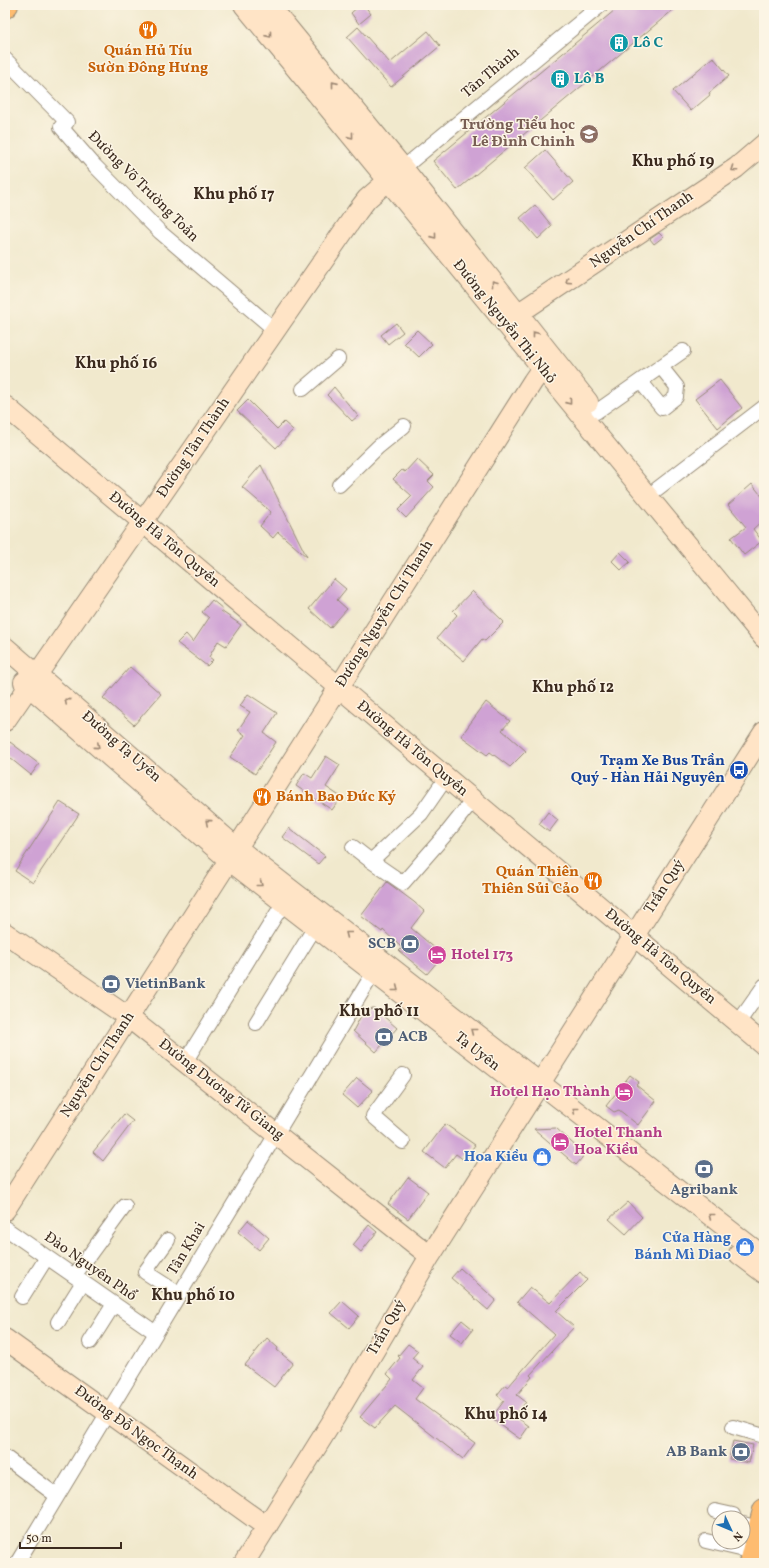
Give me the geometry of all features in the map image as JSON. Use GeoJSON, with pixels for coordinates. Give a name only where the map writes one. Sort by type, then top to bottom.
{"type":"FeatureCollection","features":[{"type":"Feature","properties":{"kind":"main road","name":"Đường Nguyễn Thị Nhỏ"},"geometry":{"type":"LineString","coordinates":[[244,5],[395,174]]}},
{"type":"Feature","properties":{"kind":"main road","name":"Đường Nguyễn Thị Nhỏ"},"geometry":{"type":"LineString","coordinates":[[269,5],[395,174],[762,629]]}},
{"type":"Feature","properties":{"kind":"main road","name":"Nguyễn Chí Thanh"},"geometry":{"type":"LineString","coordinates":[[512,318],[736,168],[764,144]]}},
{"type":"Feature","properties":{"kind":"main road","name":"Đường Tân Thành"},"geometry":{"type":"LineString","coordinates":[[5,721],[359,208],[395,174]]}},
{"type":"Feature","properties":{"kind":"main road","name":"Đường Nguyễn Thị Nhỏ"},"geometry":{"type":"LineString","coordinates":[[546,362],[596,412],[657,489],[762,629]]}},
{"type":"Feature","properties":{"kind":"main road","name":"Đường Nguyễn Chí Thanh"},"geometry":{"type":"LineString","coordinates":[[233,854],[546,362]]}},
{"type":"Feature","properties":{"kind":"main road","name":"Đường Hà Tôn Quyền"},"geometry":{"type":"LineString","coordinates":[[5,406],[764,1045]]}},
{"type":"Feature","properties":{"kind":"main road","name":"Đường Tạ Uyên"},"geometry":{"type":"LineString","coordinates":[[5,647],[33,681],[233,854]]}},
{"type":"Feature","properties":{"kind":"main road","name":"Đường Tạ Uyên"},"geometry":{"type":"LineString","coordinates":[[5,665],[33,681]]}},
{"type":"Feature","properties":{"kind":"main road","name":"Trần Quý"},"geometry":{"type":"LineString","coordinates":[[244,1563],[335,1417],[430,1256],[764,732]]}},
{"type":"Feature","properties":{"kind":"main road","name":"Nguyễn Chí Thanh"},"geometry":{"type":"LineString","coordinates":[[5,1210],[233,854]]}},
{"type":"Feature","properties":{"kind":"main road","name":"Tạ Uyên"},"geometry":{"type":"LineString","coordinates":[[233,854],[284,902],[315,927],[378,966]]}},
{"type":"Feature","properties":{"kind":"main road","name":"Tạ Uyên"},"geometry":{"type":"LineString","coordinates":[[233,854],[536,1089],[764,1274]]}},
{"type":"Feature","properties":{"kind":"main road","name":"Đường Dương Tử Giang"},"geometry":{"type":"LineString","coordinates":[[5,933],[128,1017],[430,1256]]}},
{"type":"Feature","properties":{"kind":"main road","name":"Tạ Uyên"},"geometry":{"type":"LineString","coordinates":[[536,1089],[764,1257]]}},
{"type":"Feature","properties":{"kind":"main road","name":"Đường Đỗ Ngọc Thạnh"},"geometry":{"type":"LineString","coordinates":[[5,1339],[267,1527]]}},
{"type":"Feature","properties":{"kind":"main road"},"geometry":{"type":"LineString","coordinates":[[751,1558],[755,1521]]}},
{"type":"Feature","properties":{"kind":"street","name":"Tân Thành"},"geometry":{"type":"LineString","coordinates":[[395,174],[601,5]]}},
{"type":"Feature","properties":{"kind":"street","name":"Đường Võ Trường Toản"},"geometry":{"type":"LineString","coordinates":[[5,59],[67,122],[61,127],[95,166],[160,232],[275,330]]}},
{"type":"Feature","properties":{"kind":"street"},"geometry":{"type":"LineString","coordinates":[[596,412],[683,351]]}},
{"type":"Feature","properties":{"kind":"street"},"geometry":{"type":"LineString","coordinates":[[304,389],[338,359]]}},
{"type":"Feature","properties":{"kind":"street"},"geometry":{"type":"LineString","coordinates":[[640,382],[662,408],[676,397],[677,387],[661,367]]}},
{"type":"Feature","properties":{"kind":"street"},"geometry":{"type":"LineString","coordinates":[[657,489],[764,407]]}},
{"type":"Feature","properties":{"kind":"street"},"geometry":{"type":"LineString","coordinates":[[340,485],[378,447],[404,426]]}},
{"type":"Feature","properties":{"kind":"street"},"geometry":{"type":"LineString","coordinates":[[371,861],[421,814],[446,778]]}},
{"type":"Feature","properties":{"kind":"street"},"geometry":{"type":"LineString","coordinates":[[353,847],[403,883],[446,834],[473,800]]}},
{"type":"Feature","properties":{"kind":"street"},"geometry":{"type":"LineString","coordinates":[[185,1062],[284,902]]}},
{"type":"Feature","properties":{"kind":"street"},"geometry":{"type":"LineString","coordinates":[[256,1023],[315,927]]}},
{"type":"Feature","properties":{"kind":"street","name":"Tân Khai"},"geometry":{"type":"LineString","coordinates":[[17,1563],[378,966]]}},
{"type":"Feature","properties":{"kind":"street"},"geometry":{"type":"LineString","coordinates":[[738,1023],[764,986]]}},
{"type":"Feature","properties":{"kind":"street"},"geometry":{"type":"LineString","coordinates":[[403,1075],[373,1116],[403,1142]]}},
{"type":"Feature","properties":{"kind":"street"},"geometry":{"type":"LineString","coordinates":[[58,1322],[79,1279],[125,1206]]}},
{"type":"Feature","properties":{"kind":"street","name":"Đào Nguyên Phổ"},"geometry":{"type":"LineString","coordinates":[[5,1228],[156,1333]]}},
{"type":"Feature","properties":{"kind":"street"},"geometry":{"type":"LineString","coordinates":[[168,1240],[145,1272],[179,1294]]}},
{"type":"Feature","properties":{"kind":"street"},"geometry":{"type":"LineString","coordinates":[[22,1297],[47,1257]]}},
{"type":"Feature","properties":{"kind":"street"},"geometry":{"type":"LineString","coordinates":[[90,1342],[114,1304]]}},
{"type":"Feature","properties":{"kind":"street"},"geometry":{"type":"LineString","coordinates":[[734,1427],[764,1436]]}},
{"type":"Feature","properties":{"kind":"street"},"geometry":{"type":"LineString","coordinates":[[5,1457],[58,1496]]}},
{"type":"Feature","properties":{"kind":"street"},"geometry":{"type":"LineString","coordinates":[[706,1541],[751,1558]]}},
{"type":"Feature","properties":{"kind":"building"},"geometry":{"type":"Polygon","coordinates":[[[360,5],[364,5],[371,14],[359,24],[351,13],[360,5]]]}},
{"type":"Feature","properties":{"kind":"building"},"geometry":{"type":"Polygon","coordinates":[[[621,5],[679,5],[457,190],[433,161],[621,5]]]}},
{"type":"Feature","properties":{"kind":"building"},"geometry":{"type":"Polygon","coordinates":[[[358,27],[390,63],[428,31],[440,46],[391,87],[347,37],[358,27]]]}},
{"type":"Feature","properties":{"kind":"building"},"geometry":{"type":"Polygon","coordinates":[[[713,57],[729,76],[691,111],[673,91],[713,57]]]}},
{"type":"Feature","properties":{"kind":"building"},"geometry":{"type":"Polygon","coordinates":[[[545,150],[573,182],[553,200],[525,168],[545,150]]]}},
{"type":"Feature","properties":{"kind":"building"},"geometry":{"type":"Polygon","coordinates":[[[535,205],[552,226],[538,239],[520,218],[535,205]]]}},
{"type":"Feature","properties":{"kind":"building"},"geometry":{"type":"Polygon","coordinates":[[[659,233],[663,237],[654,244],[650,239],[659,233]]]}},
{"type":"Feature","properties":{"kind":"building"},"geometry":{"type":"Polygon","coordinates":[[[396,323],[403,332],[388,344],[381,335],[396,323]]]}},
{"type":"Feature","properties":{"kind":"building"},"geometry":{"type":"Polygon","coordinates":[[[417,330],[432,344],[419,357],[404,343],[417,330]]]}},
{"type":"Feature","properties":{"kind":"building"},"geometry":{"type":"Polygon","coordinates":[[[720,380],[742,408],[718,428],[695,399],[720,380]]]}},
{"type":"Feature","properties":{"kind":"building"},"geometry":{"type":"Polygon","coordinates":[[[334,387],[358,416],[352,421],[327,395],[334,387]]]}},
{"type":"Feature","properties":{"kind":"building"},"geometry":{"type":"Polygon","coordinates":[[[248,400],[277,429],[284,422],[293,430],[276,448],[237,411],[248,400]]]}},
{"type":"Feature","properties":{"kind":"building"},"geometry":{"type":"Polygon","coordinates":[[[417,459],[434,475],[428,481],[434,487],[406,518],[398,510],[412,496],[393,479],[402,470],[405,472],[417,459]]]}},
{"type":"Feature","properties":{"kind":"building"},"geometry":{"type":"Polygon","coordinates":[[[261,465],[307,557],[278,532],[273,538],[260,526],[271,512],[242,487],[261,465]]]}},
{"type":"Feature","properties":{"kind":"building"},"geometry":{"type":"Polygon","coordinates":[[[752,484],[764,499],[764,519],[753,529],[762,541],[744,555],[731,538],[746,527],[728,505],[752,484]]]}},
{"type":"Feature","properties":{"kind":"building"},"geometry":{"type":"Polygon","coordinates":[[[620,552],[630,562],[621,570],[612,561],[620,552]]]}},
{"type":"Feature","properties":{"kind":"building"},"geometry":{"type":"Polygon","coordinates":[[[334,579],[346,589],[337,600],[347,609],[330,628],[309,609],[334,579]]]}},
{"type":"Feature","properties":{"kind":"building"},"geometry":{"type":"Polygon","coordinates":[[[472,591],[504,622],[485,641],[482,639],[464,661],[437,638],[457,615],[453,611],[472,591]]]}},
{"type":"Feature","properties":{"kind":"building"},"geometry":{"type":"Polygon","coordinates":[[[212,600],[223,609],[221,611],[241,625],[226,646],[218,641],[209,657],[213,660],[207,666],[177,643],[186,634],[193,642],[209,618],[202,612],[212,600]]]}},
{"type":"Feature","properties":{"kind":"building"},"geometry":{"type":"Polygon","coordinates":[[[130,667],[161,694],[134,725],[103,698],[130,667]]]}},
{"type":"Feature","properties":{"kind":"building"},"geometry":{"type":"Polygon","coordinates":[[[248,694],[277,713],[264,733],[276,742],[255,774],[230,757],[245,735],[238,730],[250,712],[240,706],[248,694]]]}},
{"type":"Feature","properties":{"kind":"building"},"geometry":{"type":"Polygon","coordinates":[[[486,702],[510,721],[502,730],[526,751],[510,767],[490,752],[487,755],[461,736],[486,702]]]}},
{"type":"Feature","properties":{"kind":"building"},"geometry":{"type":"Polygon","coordinates":[[[10,742],[39,764],[31,775],[5,754],[5,748],[10,742]]]}},
{"type":"Feature","properties":{"kind":"building"},"geometry":{"type":"Polygon","coordinates":[[[326,756],[340,765],[326,787],[341,797],[332,810],[296,786],[304,773],[312,778],[326,756]]]}},
{"type":"Feature","properties":{"kind":"building"},"geometry":{"type":"Polygon","coordinates":[[[60,802],[79,814],[33,883],[15,871],[60,802]]]}},
{"type":"Feature","properties":{"kind":"building"},"geometry":{"type":"Polygon","coordinates":[[[548,812],[558,820],[549,832],[539,824],[548,812]]]}},
{"type":"Feature","properties":{"kind":"building"},"geometry":{"type":"Polygon","coordinates":[[[289,828],[325,856],[318,864],[282,837],[289,828]]]}},
{"type":"Feature","properties":{"kind":"building"},"geometry":{"type":"Polygon","coordinates":[[[387,882],[424,911],[411,928],[443,955],[427,974],[399,951],[402,948],[383,930],[382,932],[361,916],[387,882]]]}},
{"type":"Feature","properties":{"kind":"building"},"geometry":{"type":"Polygon","coordinates":[[[371,1008],[374,1008],[397,1028],[376,1052],[353,1031],[361,1016],[371,1008]]]}},
{"type":"Feature","properties":{"kind":"building"},"geometry":{"type":"Polygon","coordinates":[[[630,1075],[639,1082],[636,1085],[656,1101],[638,1125],[619,1110],[614,1112],[606,1106],[630,1075]]]}},
{"type":"Feature","properties":{"kind":"building"},"geometry":{"type":"Polygon","coordinates":[[[357,1078],[373,1091],[357,1108],[342,1095],[357,1078]]]}},
{"type":"Feature","properties":{"kind":"building"},"geometry":{"type":"Polygon","coordinates":[[[124,1114],[133,1121],[103,1161],[93,1152],[124,1114]]]}},
{"type":"Feature","properties":{"kind":"building"},"geometry":{"type":"Polygon","coordinates":[[[445,1124],[475,1145],[464,1160],[456,1154],[445,1168],[424,1152],[445,1124]]]}},
{"type":"Feature","properties":{"kind":"building","name":"Hotel Thanh Hoa Kiều"},"geometry":{"type":"Polygon","coordinates":[[[556,1128],[583,1153],[582,1158],[576,1165],[534,1129],[556,1128]]]}},
{"type":"Feature","properties":{"kind":"building"},"geometry":{"type":"Polygon","coordinates":[[[408,1177],[428,1192],[408,1219],[388,1204],[408,1177]]]}},
{"type":"Feature","properties":{"kind":"building"},"geometry":{"type":"Polygon","coordinates":[[[628,1202],[642,1217],[626,1234],[609,1219],[628,1202]]]}},
{"type":"Feature","properties":{"kind":"building"},"geometry":{"type":"Polygon","coordinates":[[[248,1220],[269,1238],[259,1250],[238,1232],[248,1220]]]}},
{"type":"Feature","properties":{"kind":"building"},"geometry":{"type":"Polygon","coordinates":[[[369,1225],[377,1232],[361,1252],[353,1245],[369,1225]]]}},
{"type":"Feature","properties":{"kind":"building"},"geometry":{"type":"Polygon","coordinates":[[[460,1268],[496,1300],[488,1310],[451,1278],[460,1268]]]}},
{"type":"Feature","properties":{"kind":"building"},"geometry":{"type":"Polygon","coordinates":[[[580,1272],[587,1280],[556,1311],[574,1327],[530,1375],[532,1377],[517,1395],[526,1402],[515,1416],[529,1426],[520,1439],[491,1418],[504,1401],[497,1395],[505,1385],[508,1387],[554,1334],[517,1302],[530,1287],[550,1303],[580,1272]]]}},
{"type":"Feature","properties":{"kind":"building"},"geometry":{"type":"Polygon","coordinates":[[[342,1301],[359,1316],[349,1328],[331,1313],[342,1301]]]}},
{"type":"Feature","properties":{"kind":"building"},"geometry":{"type":"Polygon","coordinates":[[[462,1320],[473,1329],[462,1343],[450,1334],[462,1320]]]}},
{"type":"Feature","properties":{"kind":"building"},"geometry":{"type":"Polygon","coordinates":[[[267,1338],[278,1348],[277,1350],[293,1363],[274,1387],[245,1365],[267,1338]]]}},
{"type":"Feature","properties":{"kind":"building"},"geometry":{"type":"Polygon","coordinates":[[[408,1344],[418,1351],[412,1358],[423,1367],[413,1380],[423,1388],[415,1399],[475,1443],[463,1459],[395,1406],[375,1428],[360,1417],[392,1379],[387,1374],[400,1358],[398,1356],[408,1344]]]}},
{"type":"Feature","properties":{"kind":"building","name":"AB Bank"},"geometry":{"type":"Polygon","coordinates":[[[733,1441],[753,1445],[749,1463],[729,1459],[733,1441]]]}},
{"type":"Feature","properties":{"kind":"place","name":"Quán Hủ Tíu Sườn Đông Hưng"},"geometry":{"type":"Point","coordinates":[148,30]}},
{"type":"Feature","properties":{"kind":"place","name":"Lô C"},"geometry":{"type":"Point","coordinates":[619,43]}},
{"type":"Feature","properties":{"kind":"place","name":"Lô B"},"geometry":{"type":"Point","coordinates":[560,79]}},
{"type":"Feature","properties":{"kind":"place","name":"Trường Tiểu học Lê Đình Chinh"},"geometry":{"type":"Point","coordinates":[589,134]}},
{"type":"Feature","properties":{"kind":"place","name":"Trạm Xe Bus Trần Quý - Hàn Hải Nguyên"},"geometry":{"type":"Point","coordinates":[739,770]}},
{"type":"Feature","properties":{"kind":"place","name":"Bánh Bao Đức Ký"},"geometry":{"type":"Point","coordinates":[262,797]}},
{"type":"Feature","properties":{"kind":"place","name":"Quán Thiên Thiên Sủi Cảo"},"geometry":{"type":"Point","coordinates":[593,881]}},
{"type":"Feature","properties":{"kind":"place","name":"SCB"},"geometry":{"type":"Point","coordinates":[410,944]}},
{"type":"Feature","properties":{"kind":"place","name":"Hotel 173"},"geometry":{"type":"Point","coordinates":[437,955]}},
{"type":"Feature","properties":{"kind":"place","name":"VietinBank"},"geometry":{"type":"Point","coordinates":[111,984]}},
{"type":"Feature","properties":{"kind":"place","name":"ACB"},"geometry":{"type":"Point","coordinates":[384,1037]}},
{"type":"Feature","properties":{"kind":"place","name":"Hotel Hạo Thành"},"geometry":{"type":"Point","coordinates":[624,1092]}},
{"type":"Feature","properties":{"kind":"place","name":"Hotel Thanh Hoa Kiều"},"geometry":{"type":"Point","coordinates":[560,1142]}},
{"type":"Feature","properties":{"kind":"place","name":"Hoa Kiều"},"geometry":{"type":"Point","coordinates":[542,1157]}},
{"type":"Feature","properties":{"kind":"place","name":"Agribank"},"geometry":{"type":"Point","coordinates":[704,1169]}},
{"type":"Feature","properties":{"kind":"place","name":"Cửa Hàng Bánh Mì Diao"},"geometry":{"type":"Point","coordinates":[745,1247]}},
{"type":"Feature","properties":{"kind":"place","name":"AB Bank"},"geometry":{"type":"Point","coordinates":[741,1452]}},
{"type":"Feature","properties":{"kind":"district","name":"Khu phố 19"},"geometry":{"type":"Point","coordinates":[673,162]}},
{"type":"Feature","properties":{"kind":"district","name":"Khu phố 17"},"geometry":{"type":"Point","coordinates":[234,195]}},
{"type":"Feature","properties":{"kind":"district","name":"Khu phố 16"},"geometry":{"type":"Point","coordinates":[116,364]}},
{"type":"Feature","properties":{"kind":"district","name":"Khu phố 12"},"geometry":{"type":"Point","coordinates":[573,688]}},
{"type":"Feature","properties":{"kind":"district","name":"Khu phố 11"},"geometry":{"type":"Point","coordinates":[379,1012]}},
{"type":"Feature","properties":{"kind":"district","name":"Khu phố 10"},"geometry":{"type":"Point","coordinates":[193,1296]}},
{"type":"Feature","properties":{"kind":"district","name":"Khu phố 14"},"geometry":{"type":"Point","coordinates":[506,1415]}}]}
